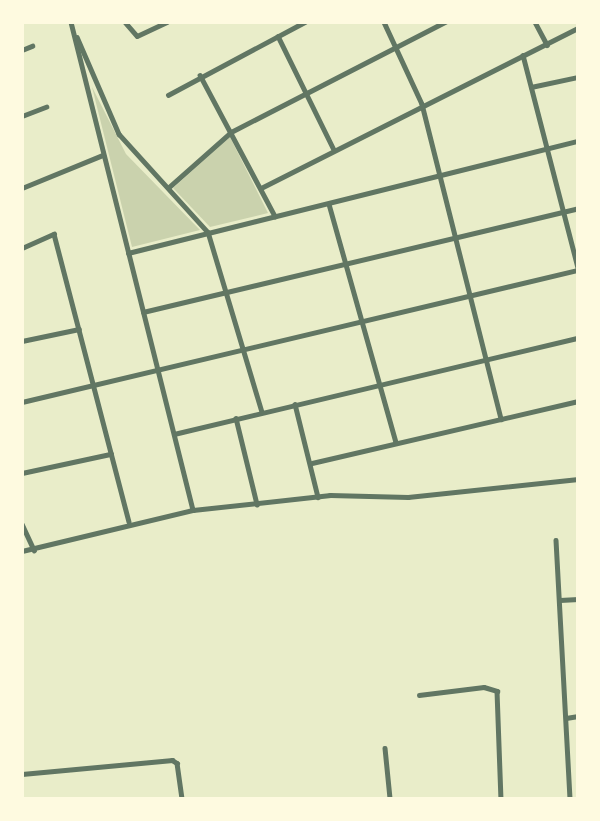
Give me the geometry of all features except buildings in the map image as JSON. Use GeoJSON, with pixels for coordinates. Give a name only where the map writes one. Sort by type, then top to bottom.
{"type":"FeatureCollection","features":[{"type":"Feature","properties":{"kind":"street"},"geometry":{"type":"LineString","coordinates":[[125,22],[133,36],[167,22]]}},
{"type":"Feature","properties":{"kind":"street"},"geometry":{"type":"LineString","coordinates":[[168,95],[200,75],[305,22]]}},
{"type":"Feature","properties":{"kind":"street"},"geometry":{"type":"LineString","coordinates":[[384,22],[422,104],[501,419]]}},
{"type":"Feature","properties":{"kind":"street"},"geometry":{"type":"LineString","coordinates":[[168,188],[231,132],[445,22]]}},
{"type":"Feature","properties":{"kind":"street"},"geometry":{"type":"LineString","coordinates":[[535,22],[547,45]]}},
{"type":"Feature","properties":{"kind":"street"},"geometry":{"type":"LineString","coordinates":[[72,24],[193,510]]}},
{"type":"Feature","properties":{"kind":"street"},"geometry":{"type":"LineString","coordinates":[[72,24],[119,134],[208,232],[262,412]]}},
{"type":"Feature","properties":{"kind":"street"},"geometry":{"type":"LineString","coordinates":[[261,188],[422,104],[578,28]]}},
{"type":"Feature","properties":{"kind":"street"},"geometry":{"type":"LineString","coordinates":[[278,36],[334,150]]}},
{"type":"Feature","properties":{"kind":"street"},"geometry":{"type":"LineString","coordinates":[[22,50],[32,46]]}},
{"type":"Feature","properties":{"kind":"street"},"geometry":{"type":"LineString","coordinates":[[22,402],[578,269],[523,55]]}},
{"type":"Feature","properties":{"kind":"street"},"geometry":{"type":"LineString","coordinates":[[200,75],[275,216]]}},
{"type":"Feature","properties":{"kind":"street"},"geometry":{"type":"LineString","coordinates":[[531,87],[578,77]]}},
{"type":"Feature","properties":{"kind":"street"},"geometry":{"type":"LineString","coordinates":[[22,116],[46,107]]}},
{"type":"Feature","properties":{"kind":"street"},"geometry":{"type":"LineString","coordinates":[[128,253],[578,141]]}},
{"type":"Feature","properties":{"kind":"street"},"geometry":{"type":"LineString","coordinates":[[22,188],[103,155]]}},
{"type":"Feature","properties":{"kind":"street"},"geometry":{"type":"LineString","coordinates":[[329,204],[396,443]]}},
{"type":"Feature","properties":{"kind":"street"},"geometry":{"type":"LineString","coordinates":[[143,312],[578,208]]}},
{"type":"Feature","properties":{"kind":"street"},"geometry":{"type":"LineString","coordinates":[[22,248],[54,234],[129,521]]}},
{"type":"Feature","properties":{"kind":"street"},"geometry":{"type":"LineString","coordinates":[[22,341],[79,329]]}},
{"type":"Feature","properties":{"kind":"street"},"geometry":{"type":"LineString","coordinates":[[174,434],[378,382],[578,339]]}},
{"type":"Feature","properties":{"kind":"street"},"geometry":{"type":"LineString","coordinates":[[312,463],[578,401]]}},
{"type":"Feature","properties":{"kind":"street"},"geometry":{"type":"LineString","coordinates":[[295,404],[312,463],[318,497]]}},
{"type":"Feature","properties":{"kind":"street"},"geometry":{"type":"LineString","coordinates":[[236,418],[257,504]]}},
{"type":"Feature","properties":{"kind":"street"},"geometry":{"type":"LineString","coordinates":[[22,473],[111,454]]}},
{"type":"Feature","properties":{"kind":"street"},"geometry":{"type":"LineString","coordinates":[[22,551],[34,550],[129,521],[193,510],[318,497],[408,497],[578,479]]}},
{"type":"Feature","properties":{"kind":"street"},"geometry":{"type":"LineString","coordinates":[[22,524],[34,550]]}},
{"type":"Feature","properties":{"kind":"street"},"geometry":{"type":"LineString","coordinates":[[556,540],[570,798]]}},
{"type":"Feature","properties":{"kind":"street"},"geometry":{"type":"LineString","coordinates":[[560,600],[578,599]]}},
{"type":"Feature","properties":{"kind":"street"},"geometry":{"type":"LineString","coordinates":[[419,695],[484,687],[497,691],[501,798]]}},
{"type":"Feature","properties":{"kind":"street"},"geometry":{"type":"LineString","coordinates":[[566,718],[578,716]]}},
{"type":"Feature","properties":{"kind":"street"},"geometry":{"type":"LineString","coordinates":[[385,748],[390,798]]}},
{"type":"Feature","properties":{"kind":"street"},"geometry":{"type":"LineString","coordinates":[[22,774],[172,760],[177,763],[182,798]]}},
{"type":"Feature","properties":{"kind":"green space"},"geometry":{"type":"Polygon","coordinates":[[[92,87],[126,154],[200,230],[132,247],[92,87]]]}},
{"type":"Feature","properties":{"kind":"green space"},"geometry":{"type":"Polygon","coordinates":[[[230,137],[268,213],[210,227],[173,188],[230,137]]]}}]}
